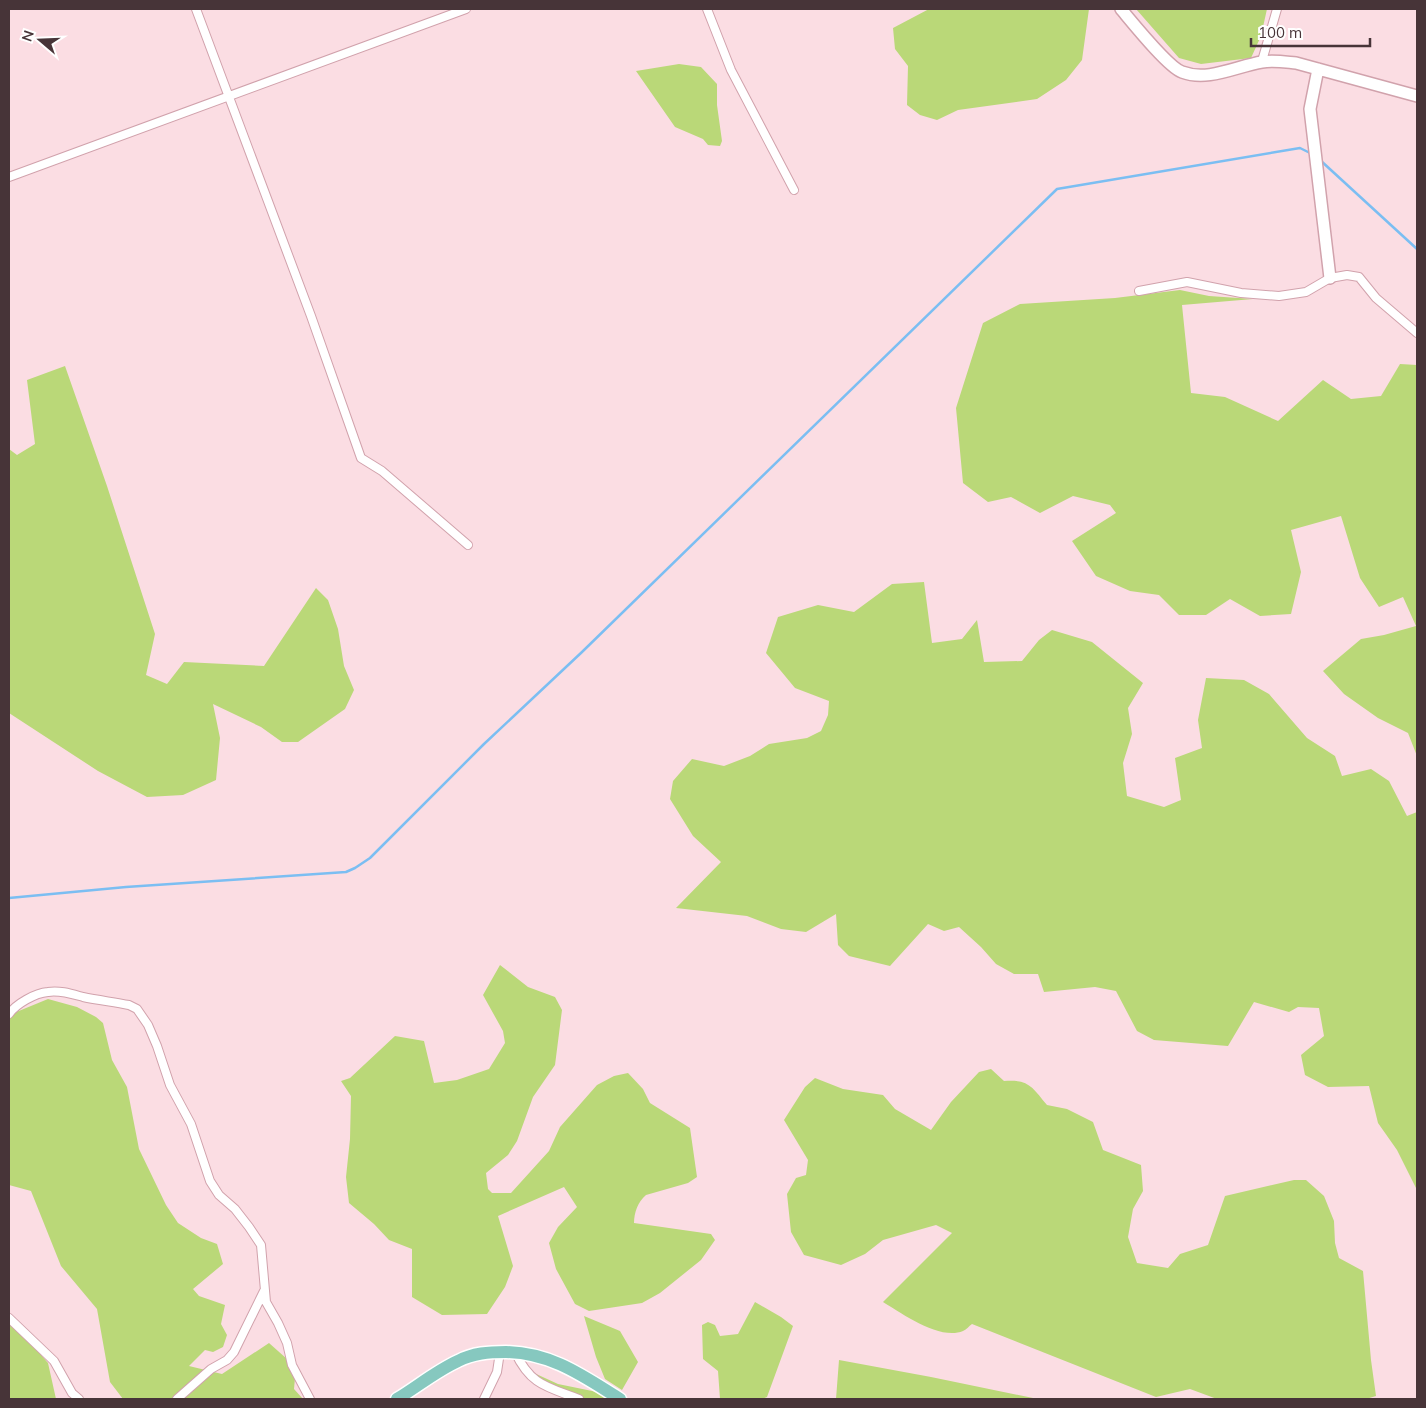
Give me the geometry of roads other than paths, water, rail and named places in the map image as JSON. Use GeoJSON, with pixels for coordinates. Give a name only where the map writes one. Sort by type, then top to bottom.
{"type":"FeatureCollection","features":[{"type":"Feature","properties":{"kind":"main road"},"geometry":{"type":"LineString","coordinates":[[396,1399],[458,1361],[482,1353],[500,1352],[537,1355],[562,1364],[620,1399]]}},
{"type":"Feature","properties":{"kind":"street"},"geometry":{"type":"LineString","coordinates":[[196,9],[311,316],[361,458],[382,471],[468,545]]}},
{"type":"Feature","properties":{"kind":"street"},"geometry":{"type":"LineString","coordinates":[[9,177],[466,9]]}},
{"type":"Feature","properties":{"kind":"street"},"geometry":{"type":"LineString","coordinates":[[707,9],[731,70],[794,190]]}},
{"type":"Feature","properties":{"kind":"street"},"geometry":{"type":"LineString","coordinates":[[1121,9],[1161,54],[1181,72],[1210,74],[1262,61],[1288,62],[1417,96]]}},
{"type":"Feature","properties":{"kind":"street"},"geometry":{"type":"LineString","coordinates":[[1262,61],[1277,9]]}},
{"type":"Feature","properties":{"kind":"street"},"geometry":{"type":"LineString","coordinates":[[1318,69],[1310,109],[1330,278]]}},
{"type":"Feature","properties":{"kind":"street"},"geometry":{"type":"LineString","coordinates":[[1139,291],[1187,282],[1242,294],[1279,296],[1306,292],[1330,278],[1347,275],[1359,277],[1376,298],[1417,333]]}},
{"type":"Feature","properties":{"kind":"street"},"geometry":{"type":"LineString","coordinates":[[9,1014],[25,1001],[38,994],[49,992],[129,1005],[137,1009],[148,1025],[158,1046],[170,1085],[191,1124],[210,1181],[219,1195],[235,1209],[250,1227],[261,1245],[266,1302],[278,1323],[292,1365],[310,1399]]}},
{"type":"Feature","properties":{"kind":"street"},"geometry":{"type":"LineString","coordinates":[[177,1399],[210,1369],[227,1360],[234,1352],[264,1290]]}},
{"type":"Feature","properties":{"kind":"street"},"geometry":{"type":"LineString","coordinates":[[9,1318],[54,1361],[72,1393],[79,1399]]}},
{"type":"Feature","properties":{"kind":"street"},"geometry":{"type":"LineString","coordinates":[[484,1399],[497,1372],[500,1352]]}},
{"type":"Feature","properties":{"kind":"street"},"geometry":{"type":"LineString","coordinates":[[515,1352],[519,1360],[537,1381],[553,1391],[579,1399]]}},
{"type":"Feature","properties":{"kind":"waterway"},"geometry":{"type":"LineString","coordinates":[[9,898],[126,887],[346,872],[355,868],[370,858],[484,744],[582,652],[1057,189],[1300,148],[1312,154]]}},
{"type":"Feature","properties":{"kind":"waterway"},"geometry":{"type":"LineString","coordinates":[[1320,160],[1417,249]]}}]}
